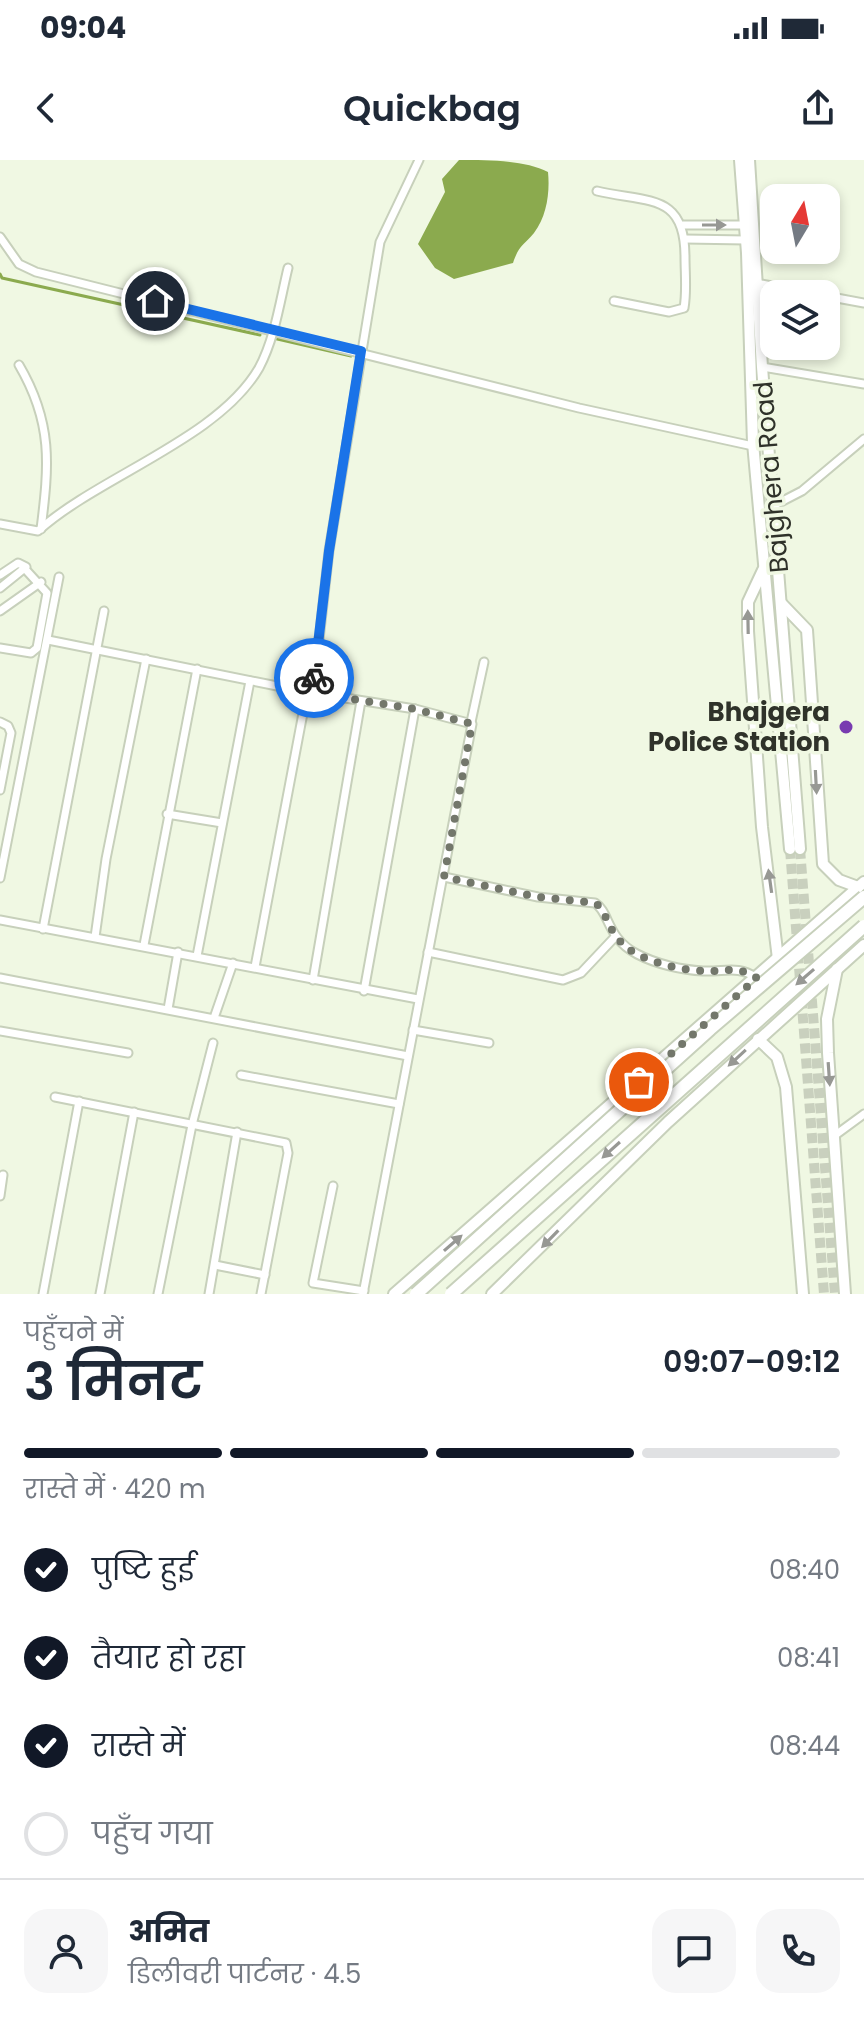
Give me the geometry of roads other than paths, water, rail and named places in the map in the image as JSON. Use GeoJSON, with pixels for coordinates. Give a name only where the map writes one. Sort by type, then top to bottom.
{"type":"FeatureCollection","features":[{"type":"Feature","properties":{"kind":"highway"},"geometry":{"type":"LineString","coordinates":[[416,1294],[862,889]]}},
{"type":"Feature","properties":{"kind":"highway"},"geometry":{"type":"LineString","coordinates":[[451,1294],[864,926]]}},
{"type":"Feature","properties":{"kind":"street"},"geometry":{"type":"LineString","coordinates":[[255,967],[310,693],[329,551],[381,237],[419,160]]}},
{"type":"Feature","properties":{"kind":"street"},"geometry":{"type":"LineString","coordinates":[[740,160],[747,253],[753,446],[763,568],[748,602],[748,631],[762,827],[778,959]]}},
{"type":"Feature","properties":{"kind":"street","name":"Bajghera Road"},"geometry":{"type":"LineString","coordinates":[[749,160],[781,603],[795,849],[763,568]]}},
{"type":"Feature","properties":{"kind":"street"},"geometry":{"type":"LineString","coordinates":[[597,191],[667,207],[683,225],[684,308],[669,312],[614,301]]}},
{"type":"Feature","properties":{"kind":"street"},"geometry":{"type":"LineString","coordinates":[[683,225],[745,225]]}},
{"type":"Feature","properties":{"kind":"street"},"geometry":{"type":"LineString","coordinates":[[0,237],[19,264],[29,270],[579,408],[753,446]]}},
{"type":"Feature","properties":{"kind":"street"},"geometry":{"type":"LineString","coordinates":[[685,239],[746,240]]}},
{"type":"Feature","properties":{"kind":"street"},"geometry":{"type":"LineString","coordinates":[[0,524],[41,529],[73,504],[198,426],[229,402],[257,371],[273,330],[288,268]]}},
{"type":"Feature","properties":{"kind":"street"},"geometry":{"type":"LineString","coordinates":[[756,283],[760,284]]}},
{"type":"Feature","properties":{"kind":"street"},"geometry":{"type":"LineString","coordinates":[[840,299],[864,303]]}},
{"type":"Feature","properties":{"kind":"street"},"geometry":{"type":"LineString","coordinates":[[19,365],[35,395],[48,439],[41,529]]}},
{"type":"Feature","properties":{"kind":"street"},"geometry":{"type":"LineString","coordinates":[[762,367],[864,384]]}},
{"type":"Feature","properties":{"kind":"street"},"geometry":{"type":"LineString","coordinates":[[752,408],[765,410]]}},
{"type":"Feature","properties":{"kind":"street"},"geometry":{"type":"LineString","coordinates":[[773,506],[802,491],[864,439]]}},
{"type":"Feature","properties":{"kind":"street"},"geometry":{"type":"LineString","coordinates":[[0,575],[20,562],[41,582],[47,599],[37,648],[31,653],[0,648]]}},
{"type":"Feature","properties":{"kind":"street"},"geometry":{"type":"LineString","coordinates":[[0,588],[26,570]]}},
{"type":"Feature","properties":{"kind":"street"},"geometry":{"type":"LineString","coordinates":[[0,878],[59,577]]}},
{"type":"Feature","properties":{"kind":"street"},"geometry":{"type":"LineString","coordinates":[[0,611],[41,582]]}},
{"type":"Feature","properties":{"kind":"street"},"geometry":{"type":"LineString","coordinates":[[394,1294],[862,889],[839,880],[823,864],[807,630],[781,603]]}},
{"type":"Feature","properties":{"kind":"street"},"geometry":{"type":"LineString","coordinates":[[43,929],[104,611]]}},
{"type":"Feature","properties":{"kind":"street"},"geometry":{"type":"LineString","coordinates":[[48,640],[471,722]]}},
{"type":"Feature","properties":{"kind":"street"},"geometry":{"type":"LineString","coordinates":[[95,937],[106,859],[146,659]]}},
{"type":"Feature","properties":{"kind":"street"},"geometry":{"type":"LineString","coordinates":[[333,1186],[313,1283],[363,1292],[484,662]]}},
{"type":"Feature","properties":{"kind":"street"},"geometry":{"type":"LineString","coordinates":[[144,945],[197,669]]}},
{"type":"Feature","properties":{"kind":"street"},"geometry":{"type":"LineString","coordinates":[[197,956],[250,681]]}},
{"type":"Feature","properties":{"kind":"street"},"geometry":{"type":"LineString","coordinates":[[313,980],[361,701]]}},
{"type":"Feature","properties":{"kind":"street"},"geometry":{"type":"LineString","coordinates":[[364,991],[415,709]]}},
{"type":"Feature","properties":{"kind":"street"},"geometry":{"type":"LineString","coordinates":[[0,722],[8,726],[11,733],[0,790]]}},
{"type":"Feature","properties":{"kind":"street"},"geometry":{"type":"LineString","coordinates":[[167,814],[222,823]]}},
{"type":"Feature","properties":{"kind":"street"},"geometry":{"type":"LineString","coordinates":[[444,877],[597,904],[614,938],[637,954],[684,969],[712,971],[739,968],[757,978]]}},
{"type":"Feature","properties":{"kind":"street"},"geometry":{"type":"LineString","coordinates":[[0,920],[418,999]]}},
{"type":"Feature","properties":{"kind":"street"},"geometry":{"type":"LineString","coordinates":[[428,952],[563,980],[581,973],[614,938]]}},
{"type":"Feature","properties":{"kind":"street"},"geometry":{"type":"LineString","coordinates":[[492,1294],[758,1039],[864,945]]}},
{"type":"Feature","properties":{"kind":"street"},"geometry":{"type":"LineString","coordinates":[[168,1009],[178,952]]}},
{"type":"Feature","properties":{"kind":"street"},"geometry":{"type":"LineString","coordinates":[[214,1018],[233,963]]}},
{"type":"Feature","properties":{"kind":"street"},"geometry":{"type":"LineString","coordinates":[[837,969],[827,1019],[845,1294]]}},
{"type":"Feature","properties":{"kind":"street"},"geometry":{"type":"LineString","coordinates":[[0,978],[408,1056]]}},
{"type":"Feature","properties":{"kind":"street"},"geometry":{"type":"LineString","coordinates":[[413,1030],[489,1043]]}},
{"type":"Feature","properties":{"kind":"street"},"geometry":{"type":"LineString","coordinates":[[0,1031],[128,1053]]}},
{"type":"Feature","properties":{"kind":"street"},"geometry":{"type":"LineString","coordinates":[[758,1039],[777,1057],[786,1087],[803,1294]]}},
{"type":"Feature","properties":{"kind":"street"},"geometry":{"type":"LineString","coordinates":[[158,1294],[192,1125],[213,1043]]}},
{"type":"Feature","properties":{"kind":"street"},"geometry":{"type":"LineString","coordinates":[[241,1075],[399,1104]]}},
{"type":"Feature","properties":{"kind":"street"},"geometry":{"type":"LineString","coordinates":[[55,1097],[283,1141],[288,1147],[261,1294]]}},
{"type":"Feature","properties":{"kind":"street"},"geometry":{"type":"LineString","coordinates":[[43,1294],[79,1101]]}},
{"type":"Feature","properties":{"kind":"street"},"geometry":{"type":"LineString","coordinates":[[100,1294],[134,1112]]}},
{"type":"Feature","properties":{"kind":"street"},"geometry":{"type":"LineString","coordinates":[[834,1136],[864,1114]]}},
{"type":"Feature","properties":{"kind":"street"},"geometry":{"type":"LineString","coordinates":[[209,1294],[237,1132]]}},
{"type":"Feature","properties":{"kind":"street"},"geometry":{"type":"LineString","coordinates":[[0,1196],[3,1175]]}},
{"type":"Feature","properties":{"kind":"street"},"geometry":{"type":"LineString","coordinates":[[215,1265],[265,1275]]}},
{"type":"Feature","properties":{"kind":"street"},"geometry":{"type":"LineString","coordinates":[[410,1280],[424,1294]]}},
{"type":"Feature","properties":{"kind":"waterway"},"geometry":{"type":"LineString","coordinates":[[0,274],[2,278],[260,335]]}},
{"type":"Feature","properties":{"kind":"waterway"},"geometry":{"type":"LineString","coordinates":[[273,338],[351,356]]}},
{"type":"Feature","properties":{"kind":"tunnel"},"geometry":{"type":"LineString","coordinates":[[790,849],[824,1294]]}},
{"type":"Feature","properties":{"kind":"tunnel"},"geometry":{"type":"LineString","coordinates":[[800,849],[835,1294]]}},
{"type":"Feature","properties":{"kind":"place","name":"Bhajgera Police Station"},"geometry":{"type":"Point","coordinates":[846,727]}}]}
